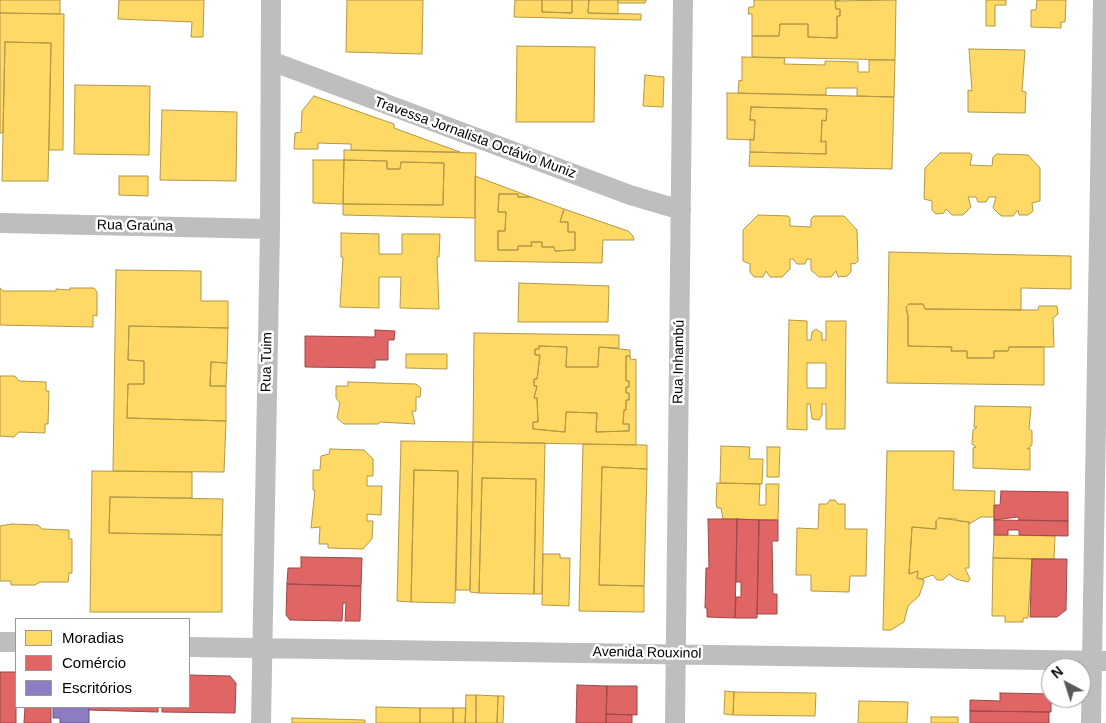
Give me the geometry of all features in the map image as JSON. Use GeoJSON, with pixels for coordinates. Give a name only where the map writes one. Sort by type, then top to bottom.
{"type":"FeatureCollection","features":[{"type":"Feature","properties":{"kind":"street","name":"Rua Tuim"},"geometry":{"type":"LineString","coordinates":[[261,723],[270,228],[271,0]]}},
{"type":"Feature","properties":{"kind":"street","name":"Rua Inhambú"},"geometry":{"type":"LineString","coordinates":[[675,723],[683,0]]}},
{"type":"Feature","properties":{"kind":"street"},"geometry":{"type":"LineString","coordinates":[[1091,723],[1099,660],[1103,0]]}},
{"type":"Feature","properties":{"kind":"street","name":"Travessa Jornalista Octávio Muniz"},"geometry":{"type":"LineString","coordinates":[[271,61],[337,88],[630,196],[681,210]]}},
{"type":"Feature","properties":{"kind":"street","name":"Rua Graúna"},"geometry":{"type":"LineString","coordinates":[[0,223],[270,228]]}},
{"type":"Feature","properties":{"kind":"street"},"geometry":{"type":"LineString","coordinates":[[0,642],[15,642]]}},
{"type":"Feature","properties":{"kind":"street","name":"Avenida Rouxinol"},"geometry":{"type":"LineString","coordinates":[[190,647],[1099,660]]}},
{"type":"Feature","properties":{"kind":"building: Moradias"},"geometry":{"type":"Polygon","coordinates":[[[0,0],[60,0],[60,14],[0,13],[0,0]]]}},
{"type":"Feature","properties":{"kind":"building: Moradias"},"geometry":{"type":"Polygon","coordinates":[[[119,0],[204,0],[203,37],[191,37],[192,22],[118,19],[119,0]]]}},
{"type":"Feature","properties":{"kind":"building: Moradias"},"geometry":{"type":"Polygon","coordinates":[[[347,0],[423,0],[422,54],[346,52],[347,0]]]}},
{"type":"Feature","properties":{"kind":"building: Moradias"},"geometry":{"type":"Polygon","coordinates":[[[515,0],[542,0],[542,12],[572,13],[572,0],[589,0],[588,13],[641,14],[641,20],[514,17],[515,0]]]}},
{"type":"Feature","properties":{"kind":"building: Moradias"},"geometry":{"type":"Polygon","coordinates":[[[542,0],[572,0],[572,13],[542,12],[542,0]]]}},
{"type":"Feature","properties":{"kind":"building: Moradias"},"geometry":{"type":"Polygon","coordinates":[[[589,0],[618,0],[618,14],[588,13],[589,0]]]}},
{"type":"Feature","properties":{"kind":"building: Moradias"},"geometry":{"type":"Polygon","coordinates":[[[618,0],[646,0],[645,3],[618,3],[618,0]]]}},
{"type":"Feature","properties":{"kind":"building: Moradias"},"geometry":{"type":"Polygon","coordinates":[[[754,0],[840,0],[835,1],[836,9],[840,9],[840,16],[837,16],[837,38],[808,37],[808,24],[780,24],[779,36],[752,36],[752,14],[748,14],[749,7],[754,7],[754,0]]]}},
{"type":"Feature","properties":{"kind":"building: Moradias"},"geometry":{"type":"Polygon","coordinates":[[[896,0],[895,60],[752,57],[752,36],[779,36],[780,24],[808,24],[808,37],[837,38],[837,16],[840,16],[840,9],[836,9],[835,1],[896,0]]]}},
{"type":"Feature","properties":{"kind":"building: Moradias"},"geometry":{"type":"Polygon","coordinates":[[[986,0],[1006,0],[1006,5],[995,5],[995,26],[986,26],[986,0]]]}},
{"type":"Feature","properties":{"kind":"building: Moradias"},"geometry":{"type":"Polygon","coordinates":[[[1037,0],[1066,0],[1065,22],[1061,22],[1061,28],[1031,27],[1031,10],[1036,10],[1037,0]]]}},
{"type":"Feature","properties":{"kind":"building: Moradias"},"geometry":{"type":"Polygon","coordinates":[[[0,13],[64,14],[63,150],[49,150],[51,43],[5,42],[3,133],[0,133],[0,13]]]}},
{"type":"Feature","properties":{"kind":"building: Moradias"},"geometry":{"type":"Polygon","coordinates":[[[5,42],[51,43],[48,181],[2,181],[5,42]]]}},
{"type":"Feature","properties":{"kind":"building: Moradias"},"geometry":{"type":"Polygon","coordinates":[[[517,46],[595,47],[594,122],[516,122],[517,46]]]}},
{"type":"Feature","properties":{"kind":"building: Moradias"},"geometry":{"type":"Polygon","coordinates":[[[969,49],[1025,50],[1022,91],[1026,92],[1025,113],[968,112],[968,90],[972,91],[969,49]]]}},
{"type":"Feature","properties":{"kind":"building: Moradias"},"geometry":{"type":"Polygon","coordinates":[[[742,57],[785,58],[784,64],[825,65],[825,61],[858,62],[858,72],[869,72],[869,60],[895,60],[894,97],[857,96],[857,88],[826,88],[826,95],[738,93],[739,80],[742,81],[742,57]]]}},
{"type":"Feature","properties":{"kind":"building: Moradias"},"geometry":{"type":"Polygon","coordinates":[[[645,75],[664,77],[663,107],[643,106],[645,75]]]}},
{"type":"Feature","properties":{"kind":"building: Moradias"},"geometry":{"type":"Polygon","coordinates":[[[75,85],[150,86],[149,155],[74,154],[75,85]]]}},
{"type":"Feature","properties":{"kind":"building: Moradias"},"geometry":{"type":"Polygon","coordinates":[[[727,93],[894,97],[892,169],[749,166],[750,152],[826,154],[826,141],[821,142],[822,120],[826,121],[827,109],[751,107],[750,120],[755,120],[754,140],[727,139],[727,93]]]}},
{"type":"Feature","properties":{"kind":"building: Moradias"},"geometry":{"type":"Polygon","coordinates":[[[314,96],[394,124],[394,128],[460,152],[351,150],[351,144],[318,143],[318,149],[294,149],[295,133],[301,132],[302,111],[314,96]]]}},
{"type":"Feature","properties":{"kind":"building: Moradias"},"geometry":{"type":"Polygon","coordinates":[[[751,107],[827,109],[826,121],[822,120],[821,142],[826,141],[826,154],[750,152],[750,139],[754,140],[755,120],[750,120],[751,107]]]}},
{"type":"Feature","properties":{"kind":"building: Moradias"},"geometry":{"type":"Polygon","coordinates":[[[162,110],[237,112],[236,181],[160,180],[162,110]]]}},
{"type":"Feature","properties":{"kind":"building: Moradias"},"geometry":{"type":"Polygon","coordinates":[[[344,150],[476,153],[475,218],[343,215],[343,204],[443,205],[444,163],[401,162],[400,169],[387,169],[387,161],[344,160],[344,150]]]}},
{"type":"Feature","properties":{"kind":"building: Moradias"},"geometry":{"type":"Polygon","coordinates":[[[940,153],[970,153],[972,155],[970,165],[992,166],[993,157],[997,154],[1028,155],[1040,168],[1040,201],[1032,203],[1033,211],[1028,215],[1019,215],[1018,210],[1013,216],[1001,216],[993,208],[996,197],[989,197],[986,202],[978,202],[976,197],[968,197],[971,207],[963,215],[952,215],[946,209],[944,213],[936,214],[932,210],[932,201],[924,199],[925,168],[940,153]]]}},
{"type":"Feature","properties":{"kind":"building: Moradias"},"geometry":{"type":"Polygon","coordinates":[[[313,160],[344,160],[343,204],[313,203],[313,160]]]}},
{"type":"Feature","properties":{"kind":"building: Moradias"},"geometry":{"type":"Polygon","coordinates":[[[344,160],[387,161],[387,169],[400,169],[401,162],[444,163],[443,205],[343,204],[344,160]]]}},
{"type":"Feature","properties":{"kind":"building: Moradias"},"geometry":{"type":"Polygon","coordinates":[[[119,176],[148,176],[148,196],[119,195],[119,176]]]}},
{"type":"Feature","properties":{"kind":"building: Moradias"},"geometry":{"type":"Polygon","coordinates":[[[475,176],[531,197],[518,197],[518,194],[499,194],[498,212],[506,212],[505,231],[498,231],[498,250],[518,250],[518,246],[532,246],[531,242],[542,242],[542,247],[554,247],[555,251],[575,250],[575,232],[568,232],[568,222],[560,222],[564,209],[628,231],[634,240],[603,240],[602,263],[475,261],[475,176]]]}},
{"type":"Feature","properties":{"kind":"building: Moradias"},"geometry":{"type":"Polygon","coordinates":[[[499,194],[518,194],[518,197],[531,197],[564,209],[560,222],[568,222],[568,232],[575,232],[575,250],[555,251],[554,247],[542,247],[542,242],[531,242],[532,246],[518,246],[518,250],[498,250],[498,231],[505,231],[506,212],[498,212],[499,194]]]}},
{"type":"Feature","properties":{"kind":"building: Moradias"},"geometry":{"type":"Polygon","coordinates":[[[758,215],[788,216],[790,218],[790,226],[811,227],[811,219],[814,216],[844,216],[857,230],[858,261],[855,264],[851,263],[851,272],[847,276],[838,277],[836,271],[831,277],[819,277],[811,270],[811,259],[807,259],[805,264],[797,264],[793,259],[790,259],[790,269],[782,277],[770,277],[766,271],[763,277],[754,277],[750,272],[750,264],[743,261],[743,230],[758,215]]]}},
{"type":"Feature","properties":{"kind":"building: Moradias"},"geometry":{"type":"Polygon","coordinates":[[[341,233],[379,234],[379,254],[402,254],[402,234],[440,234],[439,257],[437,257],[439,309],[400,308],[401,277],[379,277],[379,308],[340,307],[343,257],[341,257],[341,233]]]}},
{"type":"Feature","properties":{"kind":"building: Moradias"},"geometry":{"type":"Polygon","coordinates":[[[889,252],[1071,256],[1071,289],[1021,288],[1021,310],[925,309],[923,304],[909,304],[906,307],[908,316],[908,346],[952,347],[951,351],[967,351],[967,358],[994,358],[994,351],[1008,351],[1009,347],[1044,347],[1044,385],[887,383],[889,252]]]}},
{"type":"Feature","properties":{"kind":"building: Moradias"},"geometry":{"type":"Polygon","coordinates":[[[116,270],[201,271],[201,301],[228,301],[228,328],[129,326],[128,360],[144,361],[144,384],[128,384],[127,418],[226,421],[224,472],[113,471],[116,270]]]}},
{"type":"Feature","properties":{"kind":"building: Moradias"},"geometry":{"type":"Polygon","coordinates":[[[519,283],[609,286],[608,322],[518,322],[519,283]]]}},
{"type":"Feature","properties":{"kind":"building: Moradias"},"geometry":{"type":"Polygon","coordinates":[[[0,288],[3,291],[56,291],[56,289],[94,288],[97,292],[97,316],[93,315],[93,327],[0,325],[0,288]]]}},
{"type":"Feature","properties":{"kind":"building: Moradias"},"geometry":{"type":"Polygon","coordinates":[[[909,304],[923,304],[925,309],[1038,310],[1039,306],[1057,306],[1058,314],[1053,318],[1054,347],[1009,347],[1008,351],[994,351],[994,358],[967,358],[967,351],[951,351],[952,347],[908,346],[908,316],[906,307],[909,304]]]}},
{"type":"Feature","properties":{"kind":"building: Moradias"},"geometry":{"type":"Polygon","coordinates":[[[789,320],[807,321],[807,340],[811,340],[812,332],[816,329],[822,333],[822,340],[826,340],[826,321],[846,321],[845,429],[826,429],[826,404],[822,404],[822,415],[819,420],[812,419],[810,404],[807,404],[807,430],[787,429],[789,320]],[[807,363],[807,388],[826,388],[826,363],[807,363]]]}},
{"type":"Feature","properties":{"kind":"building: Moradias"},"geometry":{"type":"Polygon","coordinates":[[[129,326],[228,328],[227,363],[211,362],[210,386],[226,386],[226,421],[127,418],[128,384],[144,384],[144,361],[128,360],[129,326]]]}},
{"type":"Feature","properties":{"kind":"building: Moradias"},"geometry":{"type":"Polygon","coordinates":[[[474,333],[619,335],[619,348],[599,347],[598,367],[566,367],[567,347],[539,346],[539,349],[535,349],[535,355],[540,355],[537,379],[534,379],[534,386],[537,386],[534,398],[537,398],[538,422],[533,422],[533,429],[565,432],[566,412],[597,413],[596,432],[629,431],[629,424],[623,424],[626,400],[629,400],[629,393],[626,393],[629,381],[626,381],[626,356],[630,356],[631,360],[636,359],[636,445],[473,442],[474,333]]]}},
{"type":"Feature","properties":{"kind":"building: Moradias"},"geometry":{"type":"Polygon","coordinates":[[[539,346],[567,347],[566,367],[598,367],[599,347],[630,350],[630,356],[626,356],[626,381],[629,381],[629,387],[626,387],[626,393],[629,393],[629,400],[626,400],[623,424],[629,424],[629,431],[596,432],[597,413],[566,412],[565,432],[533,429],[533,422],[538,422],[537,398],[534,398],[537,386],[534,386],[534,379],[537,379],[540,355],[535,355],[535,349],[539,349],[539,346]]]}},
{"type":"Feature","properties":{"kind":"building: Moradias"},"geometry":{"type":"Polygon","coordinates":[[[406,354],[447,354],[447,369],[406,368],[406,354]]]}},
{"type":"Feature","properties":{"kind":"building: Moradias"},"geometry":{"type":"Polygon","coordinates":[[[211,362],[227,363],[226,386],[210,386],[211,362]]]}},
{"type":"Feature","properties":{"kind":"building: Moradias"},"geometry":{"type":"Polygon","coordinates":[[[0,376],[15,376],[19,381],[46,382],[46,391],[49,391],[48,424],[45,424],[45,433],[19,432],[14,437],[0,436],[0,376]]]}},
{"type":"Feature","properties":{"kind":"building: Moradias"},"geometry":{"type":"Polygon","coordinates":[[[348,382],[416,384],[421,388],[420,397],[416,397],[416,411],[412,411],[415,424],[380,422],[378,424],[344,424],[337,418],[340,403],[336,398],[336,386],[348,386],[348,382]]]}},
{"type":"Feature","properties":{"kind":"building: Moradias"},"geometry":{"type":"Polygon","coordinates":[[[975,406],[1031,407],[1029,429],[1032,431],[1032,445],[1027,449],[1030,448],[1030,470],[973,468],[973,448],[976,447],[972,444],[973,430],[977,427],[974,427],[975,406]]]}},
{"type":"Feature","properties":{"kind":"building: Moradias"},"geometry":{"type":"Polygon","coordinates":[[[401,441],[473,442],[470,590],[456,590],[458,471],[414,470],[411,602],[397,601],[401,441]]]}},
{"type":"Feature","properties":{"kind":"building: Moradias"},"geometry":{"type":"Polygon","coordinates":[[[473,442],[545,443],[542,594],[534,594],[536,479],[482,478],[479,593],[470,592],[473,442]]]}},
{"type":"Feature","properties":{"kind":"building: Moradias"},"geometry":{"type":"Polygon","coordinates":[[[583,444],[647,445],[647,469],[602,467],[599,585],[644,586],[644,612],[579,611],[583,444]]]}},
{"type":"Feature","properties":{"kind":"building: Moradias"},"geometry":{"type":"Polygon","coordinates":[[[721,446],[750,447],[749,459],[763,459],[762,484],[720,483],[721,446]]]}},
{"type":"Feature","properties":{"kind":"building: Moradias"},"geometry":{"type":"Polygon","coordinates":[[[767,447],[780,447],[779,477],[767,477],[767,447]]]}},
{"type":"Feature","properties":{"kind":"building: Moradias"},"geometry":{"type":"Polygon","coordinates":[[[330,449],[364,450],[373,459],[373,476],[367,476],[367,486],[382,486],[381,515],[367,514],[367,521],[373,521],[372,539],[363,549],[328,548],[328,544],[319,544],[320,527],[311,528],[315,490],[313,490],[313,470],[320,470],[321,456],[329,454],[330,449]]]}},
{"type":"Feature","properties":{"kind":"building: Moradias"},"geometry":{"type":"Polygon","coordinates":[[[887,451],[954,451],[953,490],[995,491],[994,517],[981,517],[969,524],[969,522],[956,519],[939,518],[936,521],[936,529],[912,527],[909,574],[918,571],[917,578],[924,580],[924,582],[919,596],[908,606],[904,622],[891,630],[883,630],[887,451]]]}},
{"type":"Feature","properties":{"kind":"building: Moradias"},"geometry":{"type":"Polygon","coordinates":[[[602,467],[647,469],[644,586],[599,585],[602,467]]]}},
{"type":"Feature","properties":{"kind":"building: Moradias"},"geometry":{"type":"Polygon","coordinates":[[[414,470],[458,471],[455,603],[411,602],[414,470]]]}},
{"type":"Feature","properties":{"kind":"building: Moradias"},"geometry":{"type":"Polygon","coordinates":[[[92,471],[192,472],[192,498],[110,497],[109,533],[222,535],[222,612],[90,612],[92,471]]]}},
{"type":"Feature","properties":{"kind":"building: Moradias"},"geometry":{"type":"Polygon","coordinates":[[[482,478],[536,479],[534,594],[479,593],[482,478]]]}},
{"type":"Feature","properties":{"kind":"building: Moradias"},"geometry":{"type":"Polygon","coordinates":[[[717,483],[760,484],[759,505],[766,505],[766,484],[779,484],[778,520],[723,519],[721,508],[717,508],[716,503],[717,483]]]}},
{"type":"Feature","properties":{"kind":"building: Moradias"},"geometry":{"type":"Polygon","coordinates":[[[110,497],[223,499],[222,535],[109,533],[110,497]]]}},
{"type":"Feature","properties":{"kind":"building: Moradias"},"geometry":{"type":"Polygon","coordinates":[[[830,500],[835,500],[838,504],[845,504],[845,529],[867,529],[866,576],[850,576],[849,592],[811,591],[811,575],[796,575],[797,528],[818,529],[819,504],[827,504],[830,500]]]}},
{"type":"Feature","properties":{"kind":"building: Moradias"},"geometry":{"type":"Polygon","coordinates":[[[939,518],[969,522],[969,568],[965,568],[970,579],[968,582],[956,579],[949,574],[943,580],[937,580],[933,575],[921,579],[917,578],[918,571],[909,574],[912,527],[936,529],[936,521],[939,518]]]}},
{"type":"Feature","properties":{"kind":"building: Moradias"},"geometry":{"type":"Polygon","coordinates":[[[12,524],[38,525],[42,529],[69,530],[69,539],[72,539],[72,573],[69,573],[68,582],[11,585],[11,581],[0,581],[0,526],[12,524]]]}},
{"type":"Feature","properties":{"kind":"building: Moradias"},"geometry":{"type":"Polygon","coordinates":[[[994,535],[1055,536],[1054,559],[993,558],[994,535]]]}},
{"type":"Feature","properties":{"kind":"building: Moradias"},"geometry":{"type":"Polygon","coordinates":[[[543,554],[560,554],[560,558],[570,558],[569,606],[542,605],[543,554]]]}},
{"type":"Feature","properties":{"kind":"building: Moradias"},"geometry":{"type":"Polygon","coordinates":[[[993,558],[1032,559],[1028,618],[1023,618],[1023,622],[1005,622],[1005,616],[992,616],[993,558]]]}},
{"type":"Feature","properties":{"kind":"building: Moradias"},"geometry":{"type":"Polygon","coordinates":[[[725,691],[734,692],[733,715],[724,714],[725,691]]]}},
{"type":"Feature","properties":{"kind":"building: Moradias"},"geometry":{"type":"Polygon","coordinates":[[[734,692],[816,693],[815,716],[733,715],[734,692]]]}},
{"type":"Feature","properties":{"kind":"building: Moradias"},"geometry":{"type":"Polygon","coordinates":[[[466,695],[476,695],[476,723],[465,723],[466,695]]]}},
{"type":"Feature","properties":{"kind":"building: Moradias"},"geometry":{"type":"Polygon","coordinates":[[[476,695],[498,696],[497,723],[476,723],[476,695]]]}},
{"type":"Feature","properties":{"kind":"building: Moradias"},"geometry":{"type":"Polygon","coordinates":[[[498,696],[504,696],[503,723],[497,723],[498,696]]]}},
{"type":"Feature","properties":{"kind":"building: Moradias"},"geometry":{"type":"Polygon","coordinates":[[[859,701],[908,702],[907,723],[858,723],[859,701]]]}},
{"type":"Feature","properties":{"kind":"building: Moradias"},"geometry":{"type":"Polygon","coordinates":[[[376,707],[420,708],[420,723],[376,723],[376,707]]]}},
{"type":"Feature","properties":{"kind":"building: Moradias"},"geometry":{"type":"Polygon","coordinates":[[[420,708],[453,708],[453,723],[420,723],[420,708]]]}},
{"type":"Feature","properties":{"kind":"building: Moradias"},"geometry":{"type":"Polygon","coordinates":[[[453,708],[466,708],[465,723],[453,723],[453,708]]]}},
{"type":"Feature","properties":{"kind":"building: Moradias"},"geometry":{"type":"Polygon","coordinates":[[[931,717],[958,717],[958,723],[931,723],[931,717]]]}},
{"type":"Feature","properties":{"kind":"building: Moradias"},"geometry":{"type":"Polygon","coordinates":[[[292,718],[365,720],[365,723],[292,723],[292,718]]]}},
{"type":"Feature","properties":{"kind":"building: Comércio"},"geometry":{"type":"Polygon","coordinates":[[[375,330],[395,331],[394,340],[388,340],[388,360],[375,360],[375,368],[305,367],[305,336],[375,337],[375,330]]]}},
{"type":"Feature","properties":{"kind":"building: Comércio"},"geometry":{"type":"Polygon","coordinates":[[[1001,491],[1068,492],[1068,521],[1019,520],[1018,517],[994,520],[994,505],[1000,505],[1001,491]]]}},
{"type":"Feature","properties":{"kind":"building: Comércio"},"geometry":{"type":"Polygon","coordinates":[[[708,519],[737,519],[735,618],[707,617],[707,608],[705,608],[706,568],[709,568],[708,519]]]}},
{"type":"Feature","properties":{"kind":"building: Comércio"},"geometry":{"type":"Polygon","coordinates":[[[737,519],[759,520],[757,618],[735,618],[736,597],[741,597],[741,582],[736,582],[737,519]]]}},
{"type":"Feature","properties":{"kind":"building: Comércio"},"geometry":{"type":"Polygon","coordinates":[[[759,520],[778,520],[778,541],[772,541],[773,594],[777,594],[777,614],[757,614],[759,520]]]}},
{"type":"Feature","properties":{"kind":"building: Comércio"},"geometry":{"type":"Polygon","coordinates":[[[994,520],[1068,521],[1068,536],[1019,535],[1019,530],[1008,530],[1008,535],[994,535],[994,520]]]}},
{"type":"Feature","properties":{"kind":"building: Comércio"},"geometry":{"type":"Polygon","coordinates":[[[301,557],[362,558],[361,586],[287,584],[288,568],[301,568],[301,557]]]}},
{"type":"Feature","properties":{"kind":"building: Comércio"},"geometry":{"type":"Polygon","coordinates":[[[1032,559],[1067,559],[1066,610],[1057,617],[1030,617],[1032,559]]]}},
{"type":"Feature","properties":{"kind":"building: Comércio"},"geometry":{"type":"Polygon","coordinates":[[[287,584],[361,586],[360,621],[345,621],[346,603],[343,603],[342,621],[290,620],[286,615],[287,584]]]}},
{"type":"Feature","properties":{"kind":"building: Comércio"},"geometry":{"type":"Polygon","coordinates":[[[0,672],[15,672],[16,723],[0,723],[0,672]]]}},
{"type":"Feature","properties":{"kind":"building: Comércio"},"geometry":{"type":"Polygon","coordinates":[[[190,675],[230,676],[236,683],[235,713],[162,712],[162,708],[190,708],[190,675]]]}},
{"type":"Feature","properties":{"kind":"building: Comércio"},"geometry":{"type":"Polygon","coordinates":[[[577,685],[607,686],[606,723],[576,723],[577,685]]]}},
{"type":"Feature","properties":{"kind":"building: Comércio"},"geometry":{"type":"Polygon","coordinates":[[[607,686],[637,686],[637,715],[606,714],[607,686]]]}},
{"type":"Feature","properties":{"kind":"building: Comércio"},"geometry":{"type":"Polygon","coordinates":[[[1000,693],[1041,694],[1041,708],[1051,708],[1051,712],[970,711],[970,700],[1000,701],[1000,693]]]}},
{"type":"Feature","properties":{"kind":"building: Comércio"},"geometry":{"type":"Polygon","coordinates":[[[25,708],[51,708],[51,723],[24,723],[25,708]]]}},
{"type":"Feature","properties":{"kind":"building: Comércio"},"geometry":{"type":"Polygon","coordinates":[[[89,708],[158,708],[158,712],[89,710],[89,708]]]}},
{"type":"Feature","properties":{"kind":"building: Comércio"},"geometry":{"type":"Polygon","coordinates":[[[970,711],[1049,712],[1049,723],[970,723],[970,711]]]}},
{"type":"Feature","properties":{"kind":"building: Comércio"},"geometry":{"type":"Polygon","coordinates":[[[606,714],[632,715],[632,723],[606,723],[606,714]]]}},
{"type":"Feature","properties":{"kind":"building: Escritórios"},"geometry":{"type":"Polygon","coordinates":[[[53,708],[89,708],[89,723],[60,723],[60,718],[53,718],[53,708]]]}}]}
